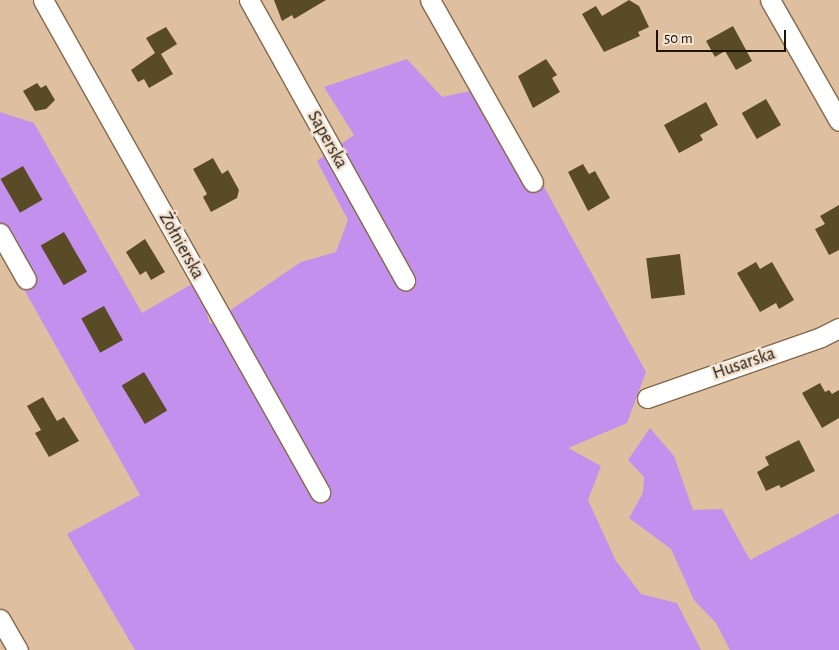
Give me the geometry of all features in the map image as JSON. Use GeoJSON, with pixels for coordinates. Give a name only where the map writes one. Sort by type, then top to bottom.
{"type":"FeatureCollection","features":[{"type":"Feature","properties":{"kind":"street","name":"Żołnierska"},"geometry":{"type":"LineString","coordinates":[[43,0],[320,492]]}},
{"type":"Feature","properties":{"kind":"street","name":"Saperska"},"geometry":{"type":"LineString","coordinates":[[249,0],[405,280]]}},
{"type":"Feature","properties":{"kind":"street"},"geometry":{"type":"LineString","coordinates":[[430,0],[534,182]]}},
{"type":"Feature","properties":{"kind":"street"},"geometry":{"type":"LineString","coordinates":[[770,0],[839,121]]}},
{"type":"Feature","properties":{"kind":"street"},"geometry":{"type":"LineString","coordinates":[[0,233],[26,279]]}},
{"type":"Feature","properties":{"kind":"street","name":"Husarska"},"geometry":{"type":"LineString","coordinates":[[647,398],[821,338],[839,328]]}},
{"type":"Feature","properties":{"kind":"street"},"geometry":{"type":"LineString","coordinates":[[0,619],[18,650]]}},
{"type":"Feature","properties":{"kind":"shaded area"},"geometry":{"type":"Polygon","coordinates":[[[407,59],[442,97],[489,87],[646,372],[627,423],[568,448],[601,466],[588,500],[616,561],[641,594],[677,603],[701,650],[135,650],[67,534],[140,495],[0,247],[0,112],[34,123],[142,313],[197,281],[210,324],[301,262],[336,252],[348,220],[317,161],[354,135],[324,87],[407,59]]]}},
{"type":"Feature","properties":{"kind":"shaded area"},"geometry":{"type":"Polygon","coordinates":[[[650,428],[674,456],[693,510],[722,509],[750,560],[839,513],[839,650],[730,650],[716,623],[694,600],[671,549],[629,518],[643,493],[644,477],[628,460],[650,428]]]}},
{"type":"Feature","properties":{"kind":"building"},"geometry":{"type":"Polygon","coordinates":[[[274,0],[326,0],[294,19],[292,15],[282,21],[274,0]]]}},
{"type":"Feature","properties":{"kind":"building"},"geometry":{"type":"Polygon","coordinates":[[[629,0],[639,6],[649,27],[638,32],[640,36],[604,52],[582,14],[596,6],[602,16],[629,0]]]}},
{"type":"Feature","properties":{"kind":"building"},"geometry":{"type":"Polygon","coordinates":[[[733,26],[752,61],[736,70],[725,51],[715,57],[706,41],[733,26]]]}},
{"type":"Feature","properties":{"kind":"building"},"geometry":{"type":"Polygon","coordinates":[[[166,27],[177,44],[161,54],[173,74],[149,88],[144,79],[138,82],[131,70],[155,53],[146,38],[166,27]]]}},
{"type":"Feature","properties":{"kind":"building"},"geometry":{"type":"Polygon","coordinates":[[[546,59],[557,75],[552,78],[560,92],[533,108],[518,76],[546,59]]]}},
{"type":"Feature","properties":{"kind":"building"},"geometry":{"type":"Polygon","coordinates":[[[37,83],[41,88],[46,85],[55,100],[46,109],[35,111],[23,91],[37,83]]]}},
{"type":"Feature","properties":{"kind":"building"},"geometry":{"type":"Polygon","coordinates":[[[766,99],[781,125],[757,139],[742,113],[766,99]]]}},
{"type":"Feature","properties":{"kind":"building"},"geometry":{"type":"Polygon","coordinates":[[[706,102],[718,125],[700,135],[703,140],[679,153],[664,125],[706,102]]]}},
{"type":"Feature","properties":{"kind":"building"},"geometry":{"type":"Polygon","coordinates":[[[213,158],[222,174],[228,170],[239,190],[237,198],[211,212],[203,197],[207,194],[193,169],[213,158]]]}},
{"type":"Feature","properties":{"kind":"building"},"geometry":{"type":"Polygon","coordinates":[[[583,164],[589,174],[595,171],[610,198],[588,211],[568,172],[583,164]]]}},
{"type":"Feature","properties":{"kind":"building"},"geometry":{"type":"Polygon","coordinates":[[[23,166],[42,200],[20,213],[0,179],[23,166]]]}},
{"type":"Feature","properties":{"kind":"building"},"geometry":{"type":"Polygon","coordinates":[[[839,205],[839,250],[829,255],[815,229],[825,224],[820,216],[839,205]]]}},
{"type":"Feature","properties":{"kind":"building"},"geometry":{"type":"Polygon","coordinates":[[[64,232],[87,272],[64,285],[41,246],[64,232]]]}},
{"type":"Feature","properties":{"kind":"building"},"geometry":{"type":"Polygon","coordinates":[[[145,239],[165,272],[151,280],[146,271],[140,275],[126,252],[145,239]]]}},
{"type":"Feature","properties":{"kind":"building"},"geometry":{"type":"Polygon","coordinates":[[[680,254],[685,295],[651,299],[646,258],[680,254]]]}},
{"type":"Feature","properties":{"kind":"building"},"geometry":{"type":"Polygon","coordinates":[[[756,262],[760,269],[772,262],[794,300],[779,309],[776,303],[760,312],[737,273],[756,262]]]}},
{"type":"Feature","properties":{"kind":"building"},"geometry":{"type":"Polygon","coordinates":[[[104,306],[123,340],[100,353],[81,319],[104,306]]]}},
{"type":"Feature","properties":{"kind":"building"},"geometry":{"type":"Polygon","coordinates":[[[144,372],[167,411],[145,424],[122,385],[144,372]]]}},
{"type":"Feature","properties":{"kind":"building"},"geometry":{"type":"Polygon","coordinates":[[[820,383],[825,392],[829,390],[832,394],[839,390],[839,418],[822,428],[802,393],[820,383]]]}},
{"type":"Feature","properties":{"kind":"building"},"geometry":{"type":"Polygon","coordinates":[[[43,397],[57,421],[64,417],[79,441],[49,457],[35,433],[41,430],[27,406],[43,397]]]}},
{"type":"Feature","properties":{"kind":"building"},"geometry":{"type":"Polygon","coordinates":[[[799,440],[815,471],[781,488],[779,485],[766,491],[757,472],[769,465],[765,457],[799,440]]]}}]}
